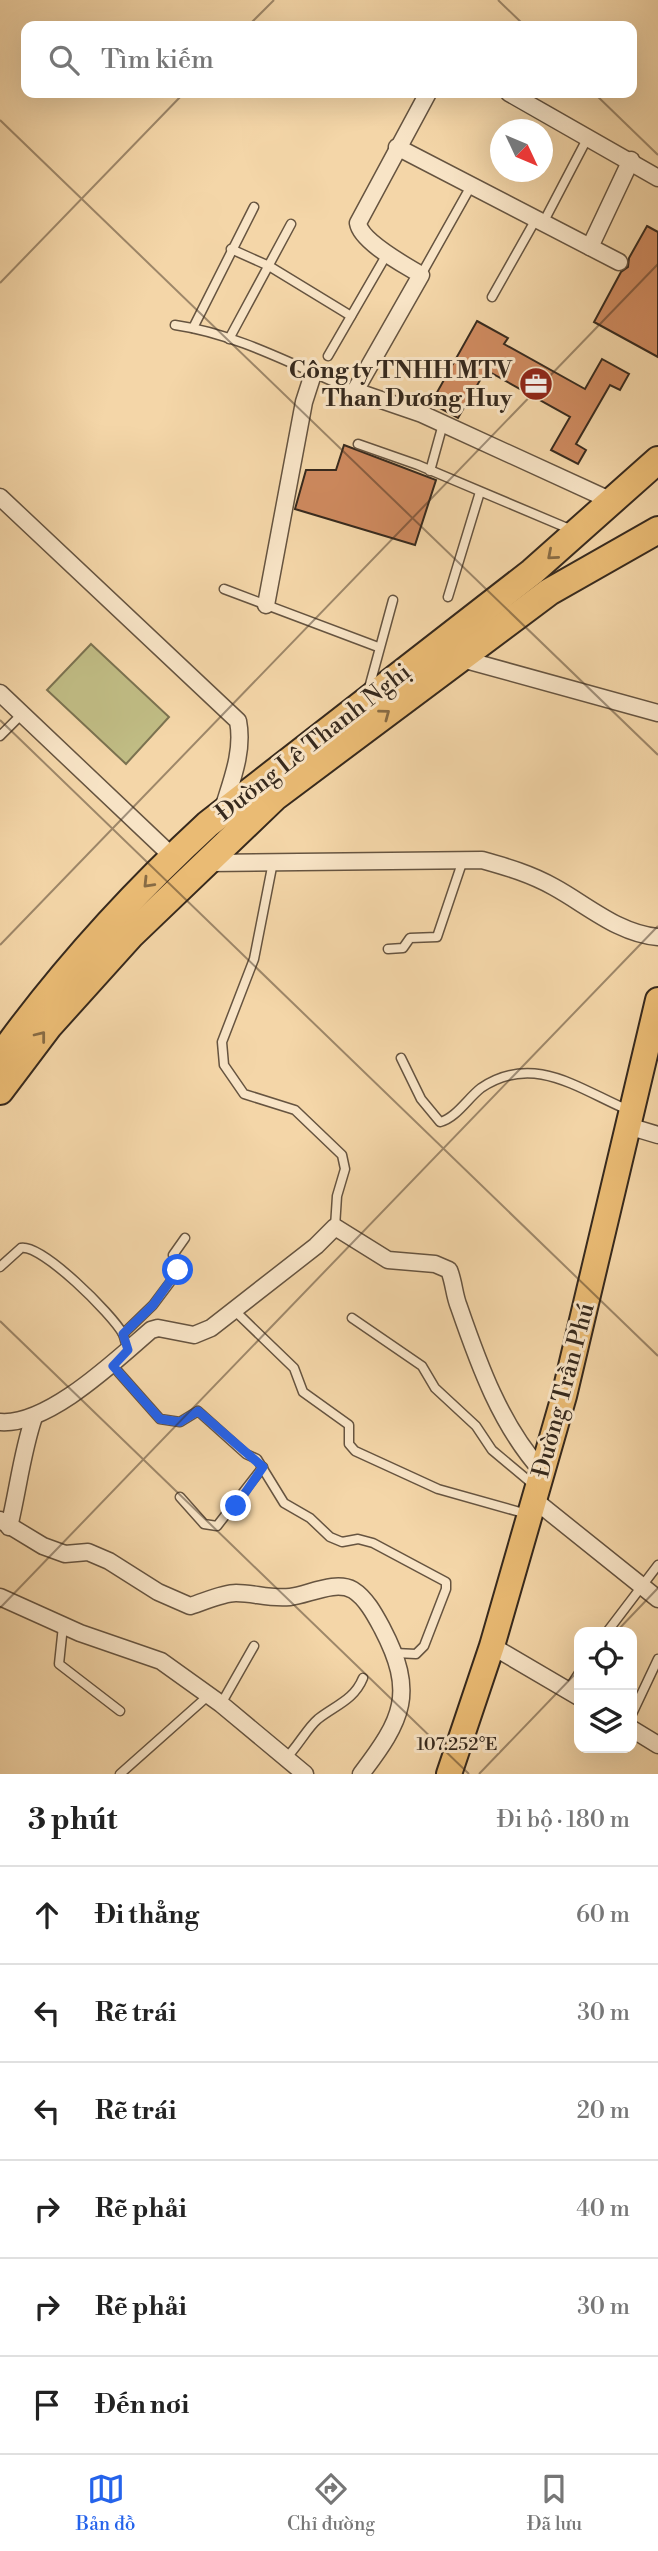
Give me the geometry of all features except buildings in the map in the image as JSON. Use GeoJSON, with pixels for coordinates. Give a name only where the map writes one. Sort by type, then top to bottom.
{"type":"FeatureCollection","features":[{"type":"Feature","properties":{"kind":"highway","name":"Đường Lê Thanh Nghị"},"geometry":{"type":"LineString","coordinates":[[0,1057],[45,994],[173,857],[221,814],[367,698],[532,572],[614,502],[658,460]]}},
{"type":"Feature","properties":{"kind":"highway","name":"Đường Lê Thanh Nghị"},"geometry":{"type":"LineString","coordinates":[[0,1091],[49,1026],[131,934],[275,797],[549,592],[658,530]]}},
{"type":"Feature","properties":{"kind":"main road"},"geometry":{"type":"LineString","coordinates":[[607,558],[632,548],[658,546]]}},
{"type":"Feature","properties":{"kind":"main road","name":"Đường Trần Phú"},"geometry":{"type":"LineString","coordinates":[[449,1774],[492,1646],[592,1284],[629,1119],[652,1052],[658,1000]]}},
{"type":"Feature","properties":{"kind":"street"},"geometry":{"type":"LineString","coordinates":[[425,98],[358,223],[363,233],[387,254],[421,275],[355,391],[443,424],[614,502]]}},
{"type":"Feature","properties":{"kind":"street"},"geometry":{"type":"LineString","coordinates":[[518,98],[631,160],[658,178]]}},
{"type":"Feature","properties":{"kind":"street"},"geometry":{"type":"LineString","coordinates":[[397,147],[619,262]]}},
{"type":"Feature","properties":{"kind":"street"},"geometry":{"type":"LineString","coordinates":[[590,247],[631,160]]}},
{"type":"Feature","properties":{"kind":"street"},"geometry":{"type":"LineString","coordinates":[[265,605],[304,402],[313,374]]}},
{"type":"Feature","properties":{"kind":"street"},"geometry":{"type":"LineString","coordinates":[[0,497],[238,721],[241,735],[236,765],[221,814]]}},
{"type":"Feature","properties":{"kind":"street"},"geometry":{"type":"LineString","coordinates":[[462,659],[658,713]]}},
{"type":"Feature","properties":{"kind":"street"},"geometry":{"type":"LineString","coordinates":[[0,694],[173,857]]}},
{"type":"Feature","properties":{"kind":"street"},"geometry":{"type":"LineString","coordinates":[[204,863],[482,860],[523,872],[556,888],[608,921],[658,937]]}},
{"type":"Feature","properties":{"kind":"street"},"geometry":{"type":"LineString","coordinates":[[629,1119],[658,1135]]}},
{"type":"Feature","properties":{"kind":"street"},"geometry":{"type":"LineString","coordinates":[[0,1422],[12,1423],[34,1417],[113,1366],[125,1342],[158,1328],[194,1335],[211,1328],[316,1246],[335,1227],[388,1260],[435,1264],[449,1270],[457,1305],[506,1423],[522,1450],[535,1493],[658,1599]]}},
{"type":"Feature","properties":{"kind":"street"},"geometry":{"type":"LineString","coordinates":[[34,1417],[25,1442],[23,1468],[5,1524],[43,1546],[65,1554],[88,1552],[109,1561],[158,1592],[190,1606],[235,1593],[265,1599],[334,1587],[352,1590],[370,1607],[395,1653],[403,1682],[398,1716],[380,1749],[361,1774]]}},
{"type":"Feature","properties":{"kind":"street"},"geometry":{"type":"LineString","coordinates":[[0,1597],[63,1626],[161,1661],[215,1700],[305,1774]]}},
{"type":"Feature","properties":{"kind":"street"},"geometry":{"type":"LineString","coordinates":[[492,1646],[574,1694]]}},
{"type":"Feature","properties":{"kind":"street"},"geometry":{"type":"LineString","coordinates":[[637,1732],[658,1745]]}},
{"type":"Feature","properties":{"kind":"lane"},"geometry":{"type":"LineString","coordinates":[[492,297],[588,137]]}},
{"type":"Feature","properties":{"kind":"lane"},"geometry":{"type":"LineString","coordinates":[[421,275],[471,186]]}},
{"type":"Feature","properties":{"kind":"lane"},"geometry":{"type":"LineString","coordinates":[[194,328],[254,207]]}},
{"type":"Feature","properties":{"kind":"lane"},"geometry":{"type":"LineString","coordinates":[[229,339],[291,224]]}},
{"type":"Feature","properties":{"kind":"lane"},"geometry":{"type":"LineString","coordinates":[[231,249],[269,266],[351,316]]}},
{"type":"Feature","properties":{"kind":"lane"},"geometry":{"type":"LineString","coordinates":[[328,356],[387,254]]}},
{"type":"Feature","properties":{"kind":"lane"},"geometry":{"type":"LineString","coordinates":[[175,325],[229,339],[355,391]]}},
{"type":"Feature","properties":{"kind":"lane"},"geometry":{"type":"LineString","coordinates":[[430,471],[443,424]]}},
{"type":"Feature","properties":{"kind":"lane"},"geometry":{"type":"LineString","coordinates":[[358,444],[578,533]]}},
{"type":"Feature","properties":{"kind":"lane"},"geometry":{"type":"LineString","coordinates":[[448,597],[480,492]]}},
{"type":"Feature","properties":{"kind":"lane"},"geometry":{"type":"LineString","coordinates":[[224,589],[378,647]]}},
{"type":"Feature","properties":{"kind":"lane"},"geometry":{"type":"LineString","coordinates":[[367,698],[378,647],[393,600]]}},
{"type":"Feature","properties":{"kind":"lane"},"geometry":{"type":"LineString","coordinates":[[0,736],[22,715]]}},
{"type":"Feature","properties":{"kind":"lane"},"geometry":{"type":"LineString","coordinates":[[388,949],[403,948],[410,938],[437,937],[463,860]]}},
{"type":"Feature","properties":{"kind":"lane"},"geometry":{"type":"LineString","coordinates":[[273,863],[271,884],[252,967],[222,1042],[224,1065],[244,1094],[295,1110],[342,1155],[345,1169],[337,1196],[335,1227]]}},
{"type":"Feature","properties":{"kind":"lane"},"geometry":{"type":"LineString","coordinates":[[401,1058],[421,1099],[440,1122],[490,1083],[501,1076],[520,1071],[555,1079],[629,1119]]}},
{"type":"Feature","properties":{"kind":"lane"},"geometry":{"type":"LineString","coordinates":[[0,1267],[21,1248],[33,1248],[60,1268],[125,1342],[177,1273],[173,1255],[185,1238]]}},
{"type":"Feature","properties":{"kind":"lane"},"geometry":{"type":"LineString","coordinates":[[234,1310],[294,1368],[303,1392],[349,1425],[349,1444],[355,1451],[438,1489],[535,1493]]}},
{"type":"Feature","properties":{"kind":"lane"},"geometry":{"type":"LineString","coordinates":[[352,1318],[422,1366],[435,1388],[476,1426],[492,1450],[535,1493]]}},
{"type":"Feature","properties":{"kind":"lane"},"geometry":{"type":"LineString","coordinates":[[113,1366],[160,1419],[180,1422],[198,1411],[263,1467],[284,1503],[310,1518],[330,1537],[342,1542],[358,1539],[373,1544],[447,1583],[424,1646],[416,1654],[395,1653]]}},
{"type":"Feature","properties":{"kind":"lane"},"geometry":{"type":"LineString","coordinates":[[180,1497],[204,1524],[217,1526],[263,1467]]}},
{"type":"Feature","properties":{"kind":"lane"},"geometry":{"type":"LineString","coordinates":[[611,1627],[640,1585],[658,1565]]}},
{"type":"Feature","properties":{"kind":"lane"},"geometry":{"type":"LineString","coordinates":[[63,1626],[59,1664],[120,1711]]}},
{"type":"Feature","properties":{"kind":"lane"},"geometry":{"type":"LineString","coordinates":[[120,1774],[215,1700],[254,1646]]}},
{"type":"Feature","properties":{"kind":"lane"},"geometry":{"type":"LineString","coordinates":[[637,1703],[658,1658]]}},
{"type":"Feature","properties":{"kind":"lane"},"geometry":{"type":"LineString","coordinates":[[285,1759],[301,1744],[316,1720],[358,1692],[363,1678]]}},
{"type":"Feature","properties":{"kind":"shaded area"},"geometry":{"type":"Polygon","coordinates":[[[91,644],[169,717],[126,764],[47,690],[91,644]]]}},
{"type":"Feature","properties":{"kind":"place","name":"Công ty TNHH MTV Than Dương Huy"},"geometry":{"type":"Point","coordinates":[536,384]}},
{"type":"Feature","properties":{"kind":"route"},"geometry":{"type":"LineString","coordinates":[[178,1270],[153,1305],[123,1334],[128,1350],[113,1366],[160,1419],[180,1422],[198,1411],[246,1454],[257,1459],[263,1467],[236,1506]]}}]}
